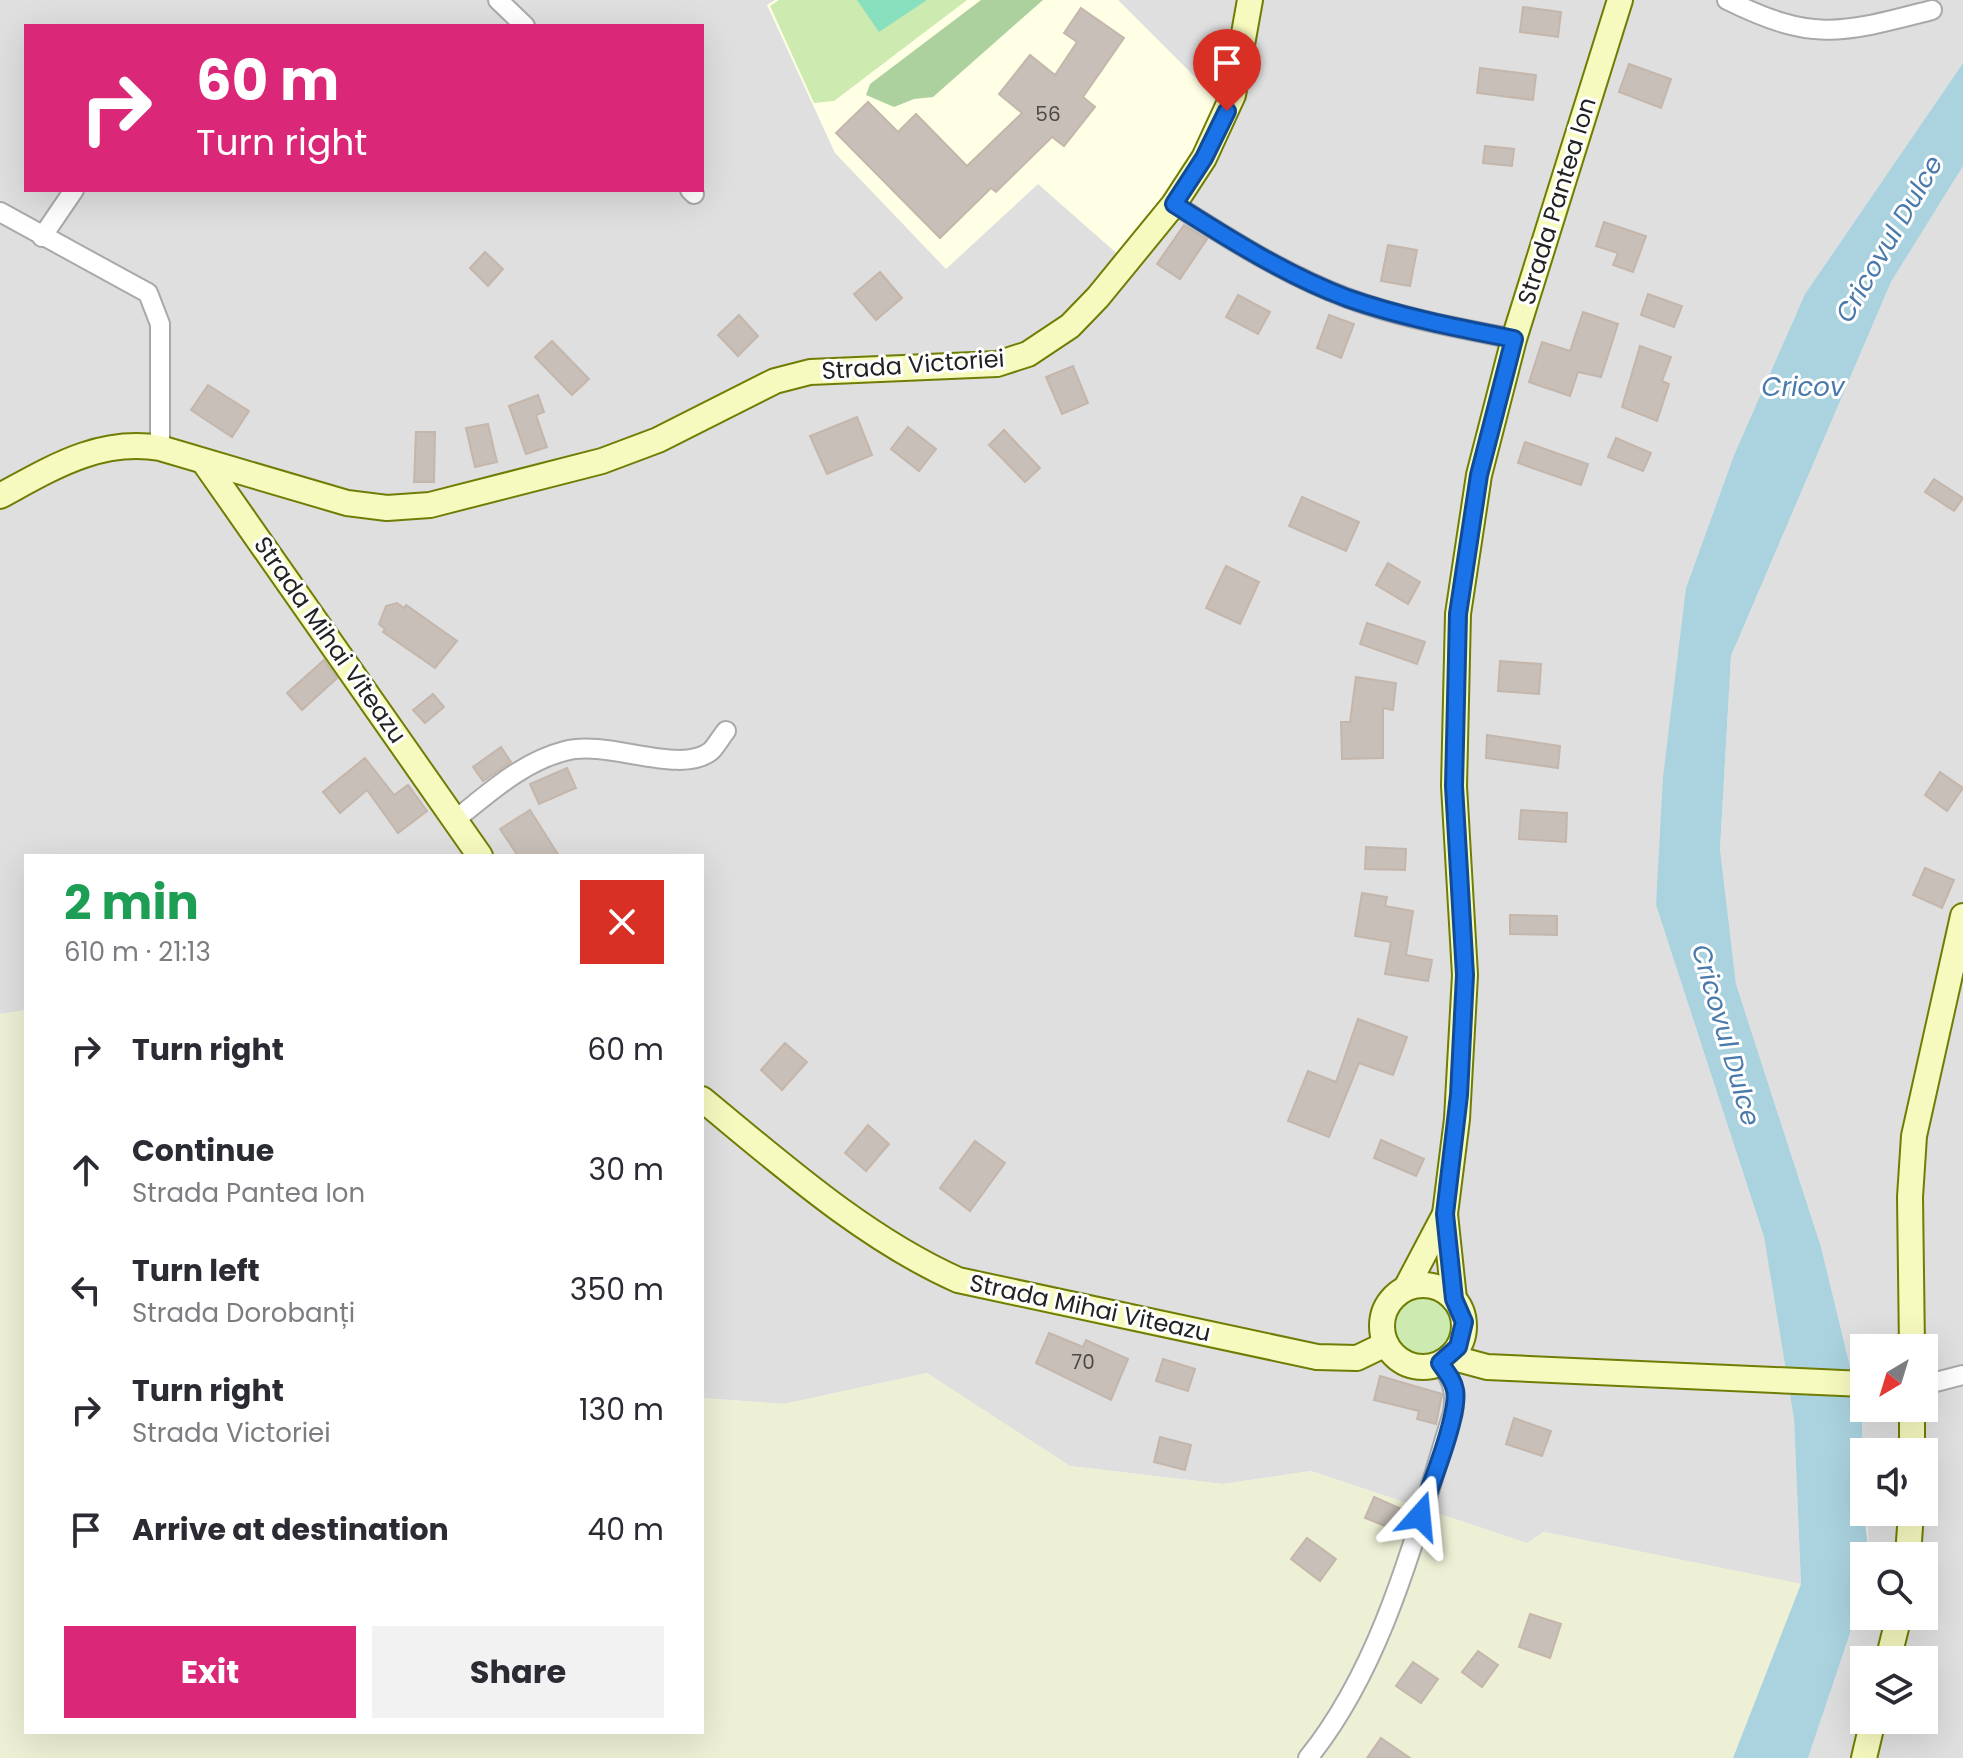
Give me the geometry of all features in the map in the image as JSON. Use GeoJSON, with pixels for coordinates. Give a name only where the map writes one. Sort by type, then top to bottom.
{"type":"FeatureCollection","features":[{"type":"Feature","properties":{"kind":"street"},"geometry":{"type":"LineString","coordinates":[[498,0],[523,24]]}},
{"type":"Feature","properties":{"kind":"street","name":"Strada Victoriei"},"geometry":{"type":"LineString","coordinates":[[0,496],[70,459],[105,447],[132,444],[160,448],[347,503],[387,508],[430,505],[602,461],[658,440],[775,381],[810,372],[997,364],[1028,354],[1070,326],[1174,204],[1221,126],[1242,57],[1250,0]]}},
{"type":"Feature","properties":{"kind":"street","name":"Strada Pantea Ion"},"geometry":{"type":"LineString","coordinates":[[1454,1299],[1445,1214],[1460,1090],[1465,975],[1454,786],[1458,614],[1479,475],[1514,339],[1620,0]]}},
{"type":"Feature","properties":{"kind":"street"},"geometry":{"type":"LineString","coordinates":[[1727,0],[1755,14],[1817,31],[1838,31],[1932,10]]}},
{"type":"Feature","properties":{"kind":"street"},"geometry":{"type":"LineString","coordinates":[[42,237],[73,192]]}},
{"type":"Feature","properties":{"kind":"street"},"geometry":{"type":"LineString","coordinates":[[1174,204],[1300,278],[1348,298],[1404,315],[1514,339]]}},
{"type":"Feature","properties":{"kind":"street"},"geometry":{"type":"LineString","coordinates":[[0,212],[148,293],[156,306],[160,324],[160,448]]}},
{"type":"Feature","properties":{"kind":"street","name":"Strada Mihai Viteazu"},"geometry":{"type":"LineString","coordinates":[[204,462],[479,854]]}},
{"type":"Feature","properties":{"kind":"street"},"geometry":{"type":"LineString","coordinates":[[455,820],[533,761],[567,750],[604,747],[690,761],[710,752],[726,731]]}},
{"type":"Feature","properties":{"kind":"street"},"geometry":{"type":"LineString","coordinates":[[1912,1334],[1910,1197],[1914,1136],[1963,916]]}},
{"type":"Feature","properties":{"kind":"street","name":"Strada Mihai Viteazu"},"geometry":{"type":"LineString","coordinates":[[704,1101],[857,1221],[932,1268],[958,1280],[1338,1360],[1357,1358],[1386,1344]]}},
{"type":"Feature","properties":{"kind":"street","name":"Strada Pantea Ion"},"geometry":{"type":"LineString","coordinates":[[1406,1288],[1445,1214]]}},
{"type":"Feature","properties":{"kind":"street"},"geometry":{"type":"LineString","coordinates":[[1445,1360],[1458,1347],[1464,1322],[1454,1299],[1432,1286],[1406,1288],[1395,1295],[1382,1318],[1386,1344],[1403,1362],[1415,1366],[1445,1360],[1487,1367],[1850,1383]]}},
{"type":"Feature","properties":{"kind":"street"},"geometry":{"type":"LineString","coordinates":[[1308,1758],[1353,1688],[1383,1623],[1412,1541],[1453,1413],[1456,1393],[1445,1360]]}},
{"type":"Feature","properties":{"kind":"street"},"geometry":{"type":"LineString","coordinates":[[1938,1381],[1963,1375]]}},
{"type":"Feature","properties":{"kind":"street"},"geometry":{"type":"LineString","coordinates":[[1864,1758],[1870,1734]]}},
{"type":"Feature","properties":{"kind":"shaded area"},"geometry":{"type":"Polygon","coordinates":[[[0,0],[1963,0],[1963,63],[1805,294],[1734,455],[1686,588],[1656,905],[1764,1237],[1794,1419],[1801,1584],[1544,1532],[1527,1543],[1311,1471],[1223,1484],[1070,1466],[927,1373],[784,1404],[704,1398],[704,854],[24,854],[24,1010],[0,1014],[0,0]]]}},
{"type":"Feature","properties":{"kind":"shaded area"},"geometry":{"type":"Polygon","coordinates":[[[775,0],[1118,0],[1221,103],[1205,137],[1122,258],[1038,184],[946,269],[835,153],[767,5],[775,0]]]}},
{"type":"Feature","properties":{"kind":"shaded area"},"geometry":{"type":"Polygon","coordinates":[[[1963,166],[1963,1758],[1808,1758],[1851,1630],[1938,1630],[1938,1542],[1868,1542],[1868,1526],[1938,1526],[1938,1438],[1863,1438],[1862,1422],[1938,1422],[1938,1334],[1850,1334],[1850,1367],[1821,1247],[1736,984],[1720,849],[1731,656],[1891,282],[1963,166]]]}},
{"type":"Feature","properties":{"kind":"shaded area"},"geometry":{"type":"Polygon","coordinates":[[[24,1010],[24,1734],[704,1734],[704,1398],[784,1404],[927,1373],[1070,1466],[1223,1484],[1311,1471],[1527,1543],[1544,1532],[1801,1584],[1733,1758],[0,1758],[0,1014],[24,1010]]]}},
{"type":"Feature","properties":{"kind":"green space"},"geometry":{"type":"Polygon","coordinates":[[[779,0],[967,0],[834,101],[814,103],[770,6],[779,0]]]}},
{"type":"Feature","properties":{"kind":"green space"},"geometry":{"type":"Polygon","coordinates":[[[857,0],[927,0],[879,32],[857,0]]]}},
{"type":"Feature","properties":{"kind":"green space"},"geometry":{"type":"Polygon","coordinates":[[[981,0],[1043,0],[933,97],[914,99],[894,107],[866,95],[870,84],[981,0]]]}},
{"type":"Feature","properties":{"kind":"green space"},"geometry":{"type":"Polygon","coordinates":[[[1416,1293],[1430,1293],[1442,1298],[1451,1307],[1456,1326],[1454,1339],[1447,1350],[1430,1359],[1416,1359],[1404,1354],[1395,1345],[1390,1333],[1390,1319],[1395,1307],[1404,1298],[1416,1293]]]}},
{"type":"Feature","properties":{"kind":"water","name":"Cricov"},"geometry":{"type":"Polygon","coordinates":[[[1963,63],[1963,166],[1891,282],[1731,656],[1720,849],[1736,984],[1821,1247],[1850,1367],[1850,1422],[1862,1422],[1862,1438],[1850,1438],[1850,1526],[1866,1526],[1867,1542],[1850,1542],[1851,1630],[1808,1758],[1733,1758],[1801,1584],[1794,1419],[1764,1237],[1656,905],[1663,777],[1686,588],[1734,455],[1805,294],[1963,63]]]}},
{"type":"Feature","properties":{"kind":"building"},"geometry":{"type":"Polygon","coordinates":[[[1523,7],[1561,12],[1558,37],[1520,32],[1523,7]]]}},
{"type":"Feature","properties":{"kind":"building"},"geometry":{"type":"Polygon","coordinates":[[[1081,8],[1124,38],[1083,97],[1095,107],[1064,146],[1052,137],[996,192],[991,188],[940,238],[836,133],[868,102],[898,132],[916,114],[967,166],[1022,113],[999,94],[1030,55],[1055,75],[1077,42],[1064,33],[1081,8]]]}},
{"type":"Feature","properties":{"kind":"building"},"geometry":{"type":"Polygon","coordinates":[[[1629,64],[1671,79],[1661,108],[1619,92],[1629,64]]]}},
{"type":"Feature","properties":{"kind":"building"},"geometry":{"type":"Polygon","coordinates":[[[1480,68],[1536,75],[1533,100],[1477,93],[1480,68]]]}},
{"type":"Feature","properties":{"kind":"building"},"geometry":{"type":"Polygon","coordinates":[[[1485,146],[1514,149],[1512,166],[1483,163],[1485,146]]]}},
{"type":"Feature","properties":{"kind":"building"},"geometry":{"type":"Polygon","coordinates":[[[1604,222],[1646,236],[1633,272],[1613,265],[1618,253],[1596,246],[1604,222]]]}},
{"type":"Feature","properties":{"kind":"building"},"geometry":{"type":"Polygon","coordinates":[[[1184,225],[1207,239],[1180,279],[1157,264],[1184,225]]]}},
{"type":"Feature","properties":{"kind":"building"},"geometry":{"type":"Polygon","coordinates":[[[1388,245],[1417,250],[1410,286],[1381,281],[1388,245]]]}},
{"type":"Feature","properties":{"kind":"building"},"geometry":{"type":"Polygon","coordinates":[[[485,252],[503,269],[488,286],[470,268],[485,252]]]}},
{"type":"Feature","properties":{"kind":"building"},"geometry":{"type":"Polygon","coordinates":[[[880,272],[902,298],[876,320],[854,294],[880,272]]]}},
{"type":"Feature","properties":{"kind":"building"},"geometry":{"type":"Polygon","coordinates":[[[1648,294],[1682,306],[1674,327],[1641,315],[1648,294]]]}},
{"type":"Feature","properties":{"kind":"building"},"geometry":{"type":"Polygon","coordinates":[[[1238,295],[1270,312],[1258,334],[1226,317],[1238,295]]]}},
{"type":"Feature","properties":{"kind":"building"},"geometry":{"type":"Polygon","coordinates":[[[1583,312],[1618,324],[1601,377],[1578,372],[1570,396],[1529,382],[1542,342],[1570,351],[1583,312]]]}},
{"type":"Feature","properties":{"kind":"building"},"geometry":{"type":"Polygon","coordinates":[[[739,315],[758,336],[738,356],[718,335],[739,315]]]}},
{"type":"Feature","properties":{"kind":"building"},"geometry":{"type":"Polygon","coordinates":[[[1329,315],[1354,324],[1341,358],[1317,348],[1329,315]]]}},
{"type":"Feature","properties":{"kind":"building"},"geometry":{"type":"Polygon","coordinates":[[[552,341],[589,379],[572,395],[535,357],[552,341]]]}},
{"type":"Feature","properties":{"kind":"building"},"geometry":{"type":"Polygon","coordinates":[[[1640,346],[1671,357],[1662,381],[1669,384],[1657,421],[1622,407],[1640,346]]]}},
{"type":"Feature","properties":{"kind":"building"},"geometry":{"type":"Polygon","coordinates":[[[1073,366],[1088,403],[1062,414],[1046,377],[1073,366]]]}},
{"type":"Feature","properties":{"kind":"building"},"geometry":{"type":"Polygon","coordinates":[[[208,385],[249,411],[232,437],[191,410],[208,385]]]}},
{"type":"Feature","properties":{"kind":"building"},"geometry":{"type":"Polygon","coordinates":[[[538,395],[544,412],[536,415],[547,447],[526,454],[509,406],[538,395]]]}},
{"type":"Feature","properties":{"kind":"building"},"geometry":{"type":"Polygon","coordinates":[[[857,417],[872,455],[827,474],[810,436],[857,417]]]}},
{"type":"Feature","properties":{"kind":"building"},"geometry":{"type":"Polygon","coordinates":[[[488,424],[497,462],[475,467],[466,428],[488,424]]]}},
{"type":"Feature","properties":{"kind":"building"},"geometry":{"type":"Polygon","coordinates":[[[908,427],[936,449],[919,471],[891,449],[908,427]]]}},
{"type":"Feature","properties":{"kind":"building"},"geometry":{"type":"Polygon","coordinates":[[[1004,430],[1040,468],[1025,482],[989,445],[1004,430]]]}},
{"type":"Feature","properties":{"kind":"building"},"geometry":{"type":"Polygon","coordinates":[[[416,432],[435,432],[434,482],[414,482],[416,432]]]}},
{"type":"Feature","properties":{"kind":"building"},"geometry":{"type":"Polygon","coordinates":[[[1616,438],[1651,453],[1643,471],[1608,457],[1616,438]]]}},
{"type":"Feature","properties":{"kind":"building"},"geometry":{"type":"Polygon","coordinates":[[[1525,442],[1588,464],[1581,485],[1518,463],[1525,442]]]}},
{"type":"Feature","properties":{"kind":"building"},"geometry":{"type":"Polygon","coordinates":[[[1934,479],[1963,498],[1954,511],[1925,492],[1934,479]]]}},
{"type":"Feature","properties":{"kind":"building"},"geometry":{"type":"Polygon","coordinates":[[[1302,497],[1359,522],[1346,551],[1289,526],[1302,497]]]}},
{"type":"Feature","properties":{"kind":"building"},"geometry":{"type":"Polygon","coordinates":[[[1388,563],[1420,582],[1408,604],[1376,585],[1388,563]]]}},
{"type":"Feature","properties":{"kind":"building"},"geometry":{"type":"Polygon","coordinates":[[[1226,566],[1259,582],[1240,624],[1206,608],[1226,566]]]}},
{"type":"Feature","properties":{"kind":"building"},"geometry":{"type":"Polygon","coordinates":[[[397,603],[404,608],[406,605],[457,641],[435,668],[383,632],[385,629],[379,624],[386,606],[397,603]]]}},
{"type":"Feature","properties":{"kind":"building"},"geometry":{"type":"Polygon","coordinates":[[[1367,623],[1425,642],[1417,664],[1360,644],[1367,623]]]}},
{"type":"Feature","properties":{"kind":"building"},"geometry":{"type":"Polygon","coordinates":[[[324,660],[337,678],[302,710],[287,693],[324,660]]]}},
{"type":"Feature","properties":{"kind":"building"},"geometry":{"type":"Polygon","coordinates":[[[1500,661],[1541,664],[1539,694],[1498,691],[1500,661]]]}},
{"type":"Feature","properties":{"kind":"building"},"geometry":{"type":"Polygon","coordinates":[[[1356,677],[1396,683],[1393,710],[1383,708],[1383,758],[1342,759],[1341,722],[1350,722],[1356,677]]]}},
{"type":"Feature","properties":{"kind":"building"},"geometry":{"type":"Polygon","coordinates":[[[433,694],[444,707],[425,723],[413,710],[433,694]]]}},
{"type":"Feature","properties":{"kind":"building"},"geometry":{"type":"Polygon","coordinates":[[[1487,735],[1560,746],[1558,768],[1486,758],[1487,735]]]}},
{"type":"Feature","properties":{"kind":"building"},"geometry":{"type":"Polygon","coordinates":[[[501,747],[511,762],[483,781],[473,767],[501,747]]]}},
{"type":"Feature","properties":{"kind":"building"},"geometry":{"type":"Polygon","coordinates":[[[365,758],[394,795],[408,785],[427,811],[398,833],[367,790],[340,813],[323,792],[365,758]]]}},
{"type":"Feature","properties":{"kind":"building"},"geometry":{"type":"Polygon","coordinates":[[[567,768],[576,788],[539,804],[530,784],[567,768]]]}},
{"type":"Feature","properties":{"kind":"building"},"geometry":{"type":"Polygon","coordinates":[[[1940,772],[1963,788],[1947,811],[1925,795],[1940,772]]]}},
{"type":"Feature","properties":{"kind":"building"},"geometry":{"type":"Polygon","coordinates":[[[530,810],[558,854],[517,854],[500,829],[530,810]]]}},
{"type":"Feature","properties":{"kind":"building"},"geometry":{"type":"Polygon","coordinates":[[[1521,810],[1567,813],[1566,842],[1519,839],[1521,810]]]}},
{"type":"Feature","properties":{"kind":"building"},"geometry":{"type":"Polygon","coordinates":[[[1366,847],[1406,849],[1405,870],[1365,869],[1366,847]]]}},
{"type":"Feature","properties":{"kind":"building"},"geometry":{"type":"Polygon","coordinates":[[[1925,868],[1954,880],[1942,908],[1913,895],[1925,868]]]}},
{"type":"Feature","properties":{"kind":"building"},"geometry":{"type":"Polygon","coordinates":[[[1362,893],[1387,897],[1385,906],[1413,911],[1406,955],[1432,960],[1428,981],[1385,974],[1391,942],[1355,936],[1362,893]]]}},
{"type":"Feature","properties":{"kind":"building"},"geometry":{"type":"Polygon","coordinates":[[[1510,915],[1557,916],[1557,935],[1510,934],[1510,915]]]}},
{"type":"Feature","properties":{"kind":"building"},"geometry":{"type":"Polygon","coordinates":[[[1358,1019],[1407,1037],[1393,1075],[1359,1063],[1329,1137],[1288,1121],[1308,1071],[1336,1082],[1358,1019]]]}},
{"type":"Feature","properties":{"kind":"building"},"geometry":{"type":"Polygon","coordinates":[[[785,1043],[807,1062],[782,1090],[761,1070],[785,1043]]]}},
{"type":"Feature","properties":{"kind":"building"},"geometry":{"type":"Polygon","coordinates":[[[868,1125],[889,1144],[866,1171],[845,1153],[868,1125]]]}},
{"type":"Feature","properties":{"kind":"building"},"geometry":{"type":"Polygon","coordinates":[[[1381,1140],[1424,1159],[1416,1176],[1374,1158],[1381,1140]]]}},
{"type":"Feature","properties":{"kind":"building"},"geometry":{"type":"Polygon","coordinates":[[[975,1141],[1005,1163],[970,1211],[940,1188],[975,1141]]]}},
{"type":"Feature","properties":{"kind":"building"},"geometry":{"type":"Polygon","coordinates":[[[1049,1333],[1083,1347],[1086,1340],[1128,1359],[1111,1400],[1036,1363],[1049,1333]]]}},
{"type":"Feature","properties":{"kind":"building"},"geometry":{"type":"Polygon","coordinates":[[[1163,1359],[1195,1369],[1188,1391],[1156,1381],[1163,1359]]]}},
{"type":"Feature","properties":{"kind":"building"},"geometry":{"type":"Polygon","coordinates":[[[1380,1376],[1442,1394],[1436,1424],[1417,1419],[1419,1411],[1374,1400],[1380,1376]]]}},
{"type":"Feature","properties":{"kind":"building"},"geometry":{"type":"Polygon","coordinates":[[[1514,1418],[1551,1431],[1542,1456],[1506,1444],[1514,1418]]]}},
{"type":"Feature","properties":{"kind":"building"},"geometry":{"type":"Polygon","coordinates":[[[1160,1437],[1191,1445],[1185,1470],[1154,1462],[1160,1437]]]}},
{"type":"Feature","properties":{"kind":"building"},"geometry":{"type":"Polygon","coordinates":[[[1374,1497],[1406,1511],[1398,1531],[1365,1518],[1374,1497]]]}},
{"type":"Feature","properties":{"kind":"building"},"geometry":{"type":"Polygon","coordinates":[[[1307,1538],[1336,1559],[1320,1581],[1291,1559],[1307,1538]]]}},
{"type":"Feature","properties":{"kind":"building"},"geometry":{"type":"Polygon","coordinates":[[[1530,1614],[1561,1624],[1550,1658],[1519,1647],[1530,1614]]]}},
{"type":"Feature","properties":{"kind":"building"},"geometry":{"type":"Polygon","coordinates":[[[1478,1651],[1498,1665],[1482,1687],[1462,1672],[1478,1651]]]}},
{"type":"Feature","properties":{"kind":"building"},"geometry":{"type":"Polygon","coordinates":[[[1413,1662],[1438,1679],[1421,1703],[1396,1686],[1413,1662]]]}},
{"type":"Feature","properties":{"kind":"building"},"geometry":{"type":"Polygon","coordinates":[[[1381,1738],[1410,1758],[1367,1758],[1381,1738]]]}},
{"type":"Feature","properties":{"kind":"route"},"geometry":{"type":"LineString","coordinates":[[1227,111],[1204,158],[1174,204],[1300,278],[1348,298],[1404,315],[1514,339],[1479,475],[1458,614],[1453,717],[1454,786],[1465,975],[1457,1119],[1445,1214],[1454,1299],[1464,1322],[1458,1347],[1440,1363],[1452,1379],[1456,1393],[1453,1413],[1420,1516]]}},
{"type":"Feature","properties":{"kind":"water label","name":"Cricovul Dulce"},"geometry":{"type":"Point","coordinates":[1889,239]}},
{"type":"Feature","properties":{"kind":"water label","name":"Cricovul Dulce"},"geometry":{"type":"Point","coordinates":[1726,1035]}}]}
